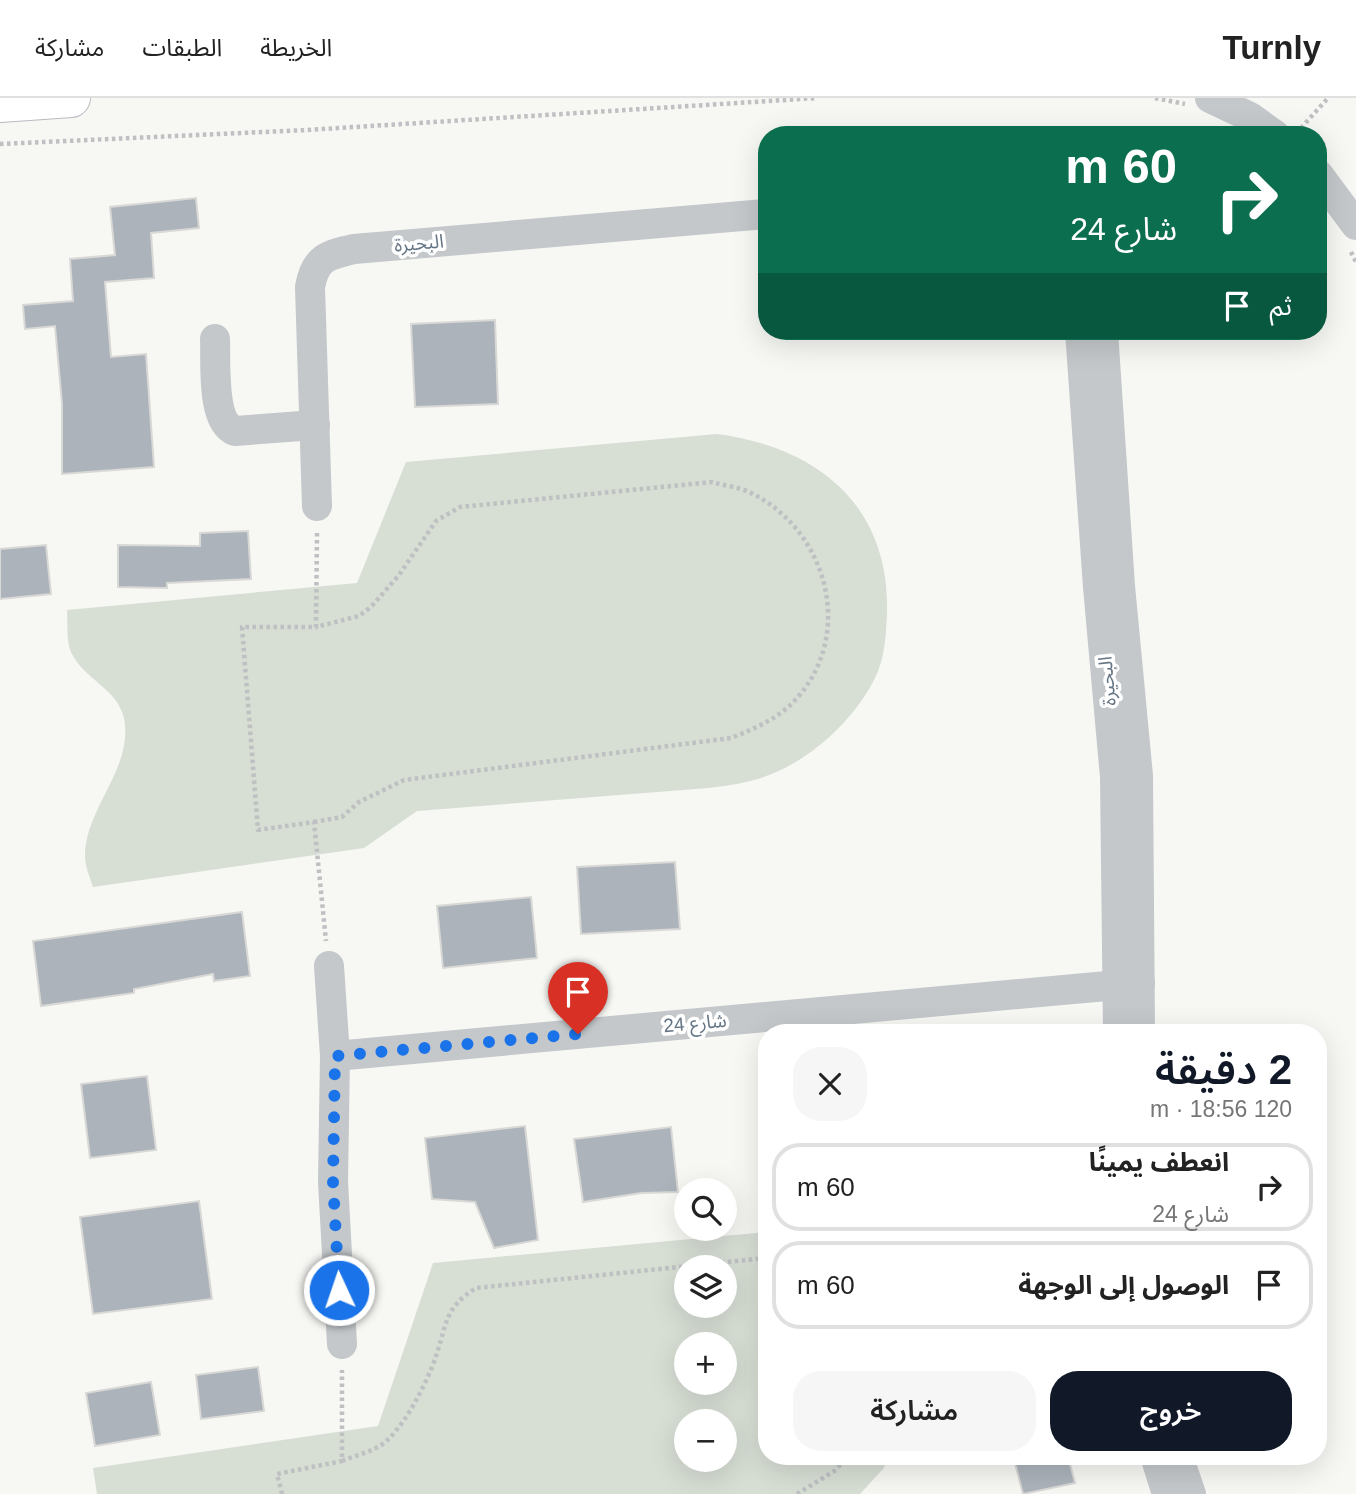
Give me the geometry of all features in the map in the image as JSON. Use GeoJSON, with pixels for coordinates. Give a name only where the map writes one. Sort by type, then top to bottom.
{"type":"FeatureCollection","features":[{"type":"Feature","properties":{"kind":"main road"},"geometry":{"type":"LineString","coordinates":[[16,102],[71,98]]}},
{"type":"Feature","properties":{"kind":"street"},"geometry":{"type":"LineString","coordinates":[[1210,98],[1262,126]]}},
{"type":"Feature","properties":{"kind":"street"},"geometry":{"type":"LineString","coordinates":[[1327,186],[1356,225]]}},
{"type":"Feature","properties":{"kind":"street","name":"البحيرة"},"geometry":{"type":"LineString","coordinates":[[317,506],[310,287],[313,270],[333,254],[354,249],[758,215]]}},
{"type":"Feature","properties":{"kind":"street"},"geometry":{"type":"LineString","coordinates":[[215,339],[219,416],[229,428],[235,431],[314,425]]}},
{"type":"Feature","properties":{"kind":"street","name":"البحيرة"},"geometry":{"type":"LineString","coordinates":[[1081,340],[1115,777],[1128,984],[1138,1024]]}},
{"type":"Feature","properties":{"kind":"street","name":"البحيرة"},"geometry":{"type":"LineString","coordinates":[[1104,340],[1120,586],[1138,776],[1128,984],[1120,1024]]}},
{"type":"Feature","properties":{"kind":"street"},"geometry":{"type":"LineString","coordinates":[[329,966],[335,1056],[333,1182],[342,1344]]}},
{"type":"Feature","properties":{"kind":"street","name":"شارع 24"},"geometry":{"type":"LineString","coordinates":[[335,1056],[1128,984]]}},
{"type":"Feature","properties":{"kind":"street"},"geometry":{"type":"LineString","coordinates":[[1158,1465],[1167,1494]]}},
{"type":"Feature","properties":{"kind":"street"},"geometry":{"type":"LineString","coordinates":[[1181,1465],[1191,1494]]}},
{"type":"Feature","properties":{"kind":"path"},"geometry":{"type":"LineString","coordinates":[[0,144],[307,130],[817,98]]}},
{"type":"Feature","properties":{"kind":"path"},"geometry":{"type":"LineString","coordinates":[[1303,126],[1320,103],[1328,98]]}},
{"type":"Feature","properties":{"kind":"path"},"geometry":{"type":"LineString","coordinates":[[712,482],[751,492],[785,514],[810,545],[826,583],[829,623],[819,662],[799,696],[768,723],[731,738],[404,780],[359,802],[341,817],[314,822],[258,830],[242,627],[316,627],[359,616],[399,575],[436,521],[460,507],[712,482]]}},
{"type":"Feature","properties":{"kind":"path"},"geometry":{"type":"LineString","coordinates":[[316,627],[317,506]]}},
{"type":"Feature","properties":{"kind":"path"},"geometry":{"type":"LineString","coordinates":[[314,822],[329,966]]}},
{"type":"Feature","properties":{"kind":"path"},"geometry":{"type":"LineString","coordinates":[[282,1494],[277,1474],[342,1461],[379,1447],[396,1433],[436,1357],[442,1327],[451,1310],[460,1298],[476,1288],[758,1259]]}},
{"type":"Feature","properties":{"kind":"path"},"geometry":{"type":"LineString","coordinates":[[342,1344],[342,1461]]}},
{"type":"Feature","properties":{"kind":"path"},"geometry":{"type":"LineString","coordinates":[[797,1494],[840,1465]]}},
{"type":"Feature","properties":{"kind":"shaded area"},"geometry":{"type":"Polygon","coordinates":[[[717,434],[753,441],[786,452],[816,468],[841,488],[861,512],[876,541],[885,575],[887,613],[881,664],[864,697],[852,713],[838,729],[806,756],[769,775],[708,788],[417,811],[364,848],[93,887],[85,860],[87,838],[122,754],[124,718],[114,699],[83,669],[71,652],[67,610],[357,583],[406,462],[717,434]]]}},
{"type":"Feature","properties":{"kind":"shaded area"},"geometry":{"type":"Polygon","coordinates":[[[758,1233],[758,1465],[885,1465],[860,1494],[97,1494],[93,1468],[378,1426],[433,1263],[674,1241],[737,1241],[737,1235],[758,1233]]]}},
{"type":"Feature","properties":{"kind":"building"},"geometry":{"type":"Polygon","coordinates":[[[196,198],[199,228],[151,233],[154,278],[105,282],[111,357],[146,354],[154,467],[62,474],[62,404],[55,326],[25,329],[23,305],[73,301],[70,259],[115,255],[110,207],[196,198]]]}},
{"type":"Feature","properties":{"kind":"building"},"geometry":{"type":"Polygon","coordinates":[[[495,320],[498,404],[415,407],[411,324],[495,320]]]}},
{"type":"Feature","properties":{"kind":"building"},"geometry":{"type":"Polygon","coordinates":[[[248,531],[251,579],[167,583],[167,588],[118,587],[118,545],[200,546],[200,533],[248,531]]]}},
{"type":"Feature","properties":{"kind":"building"},"geometry":{"type":"Polygon","coordinates":[[[46,545],[51,594],[0,599],[0,549],[46,545]]]}},
{"type":"Feature","properties":{"kind":"building"},"geometry":{"type":"Polygon","coordinates":[[[675,862],[680,929],[581,934],[577,867],[675,862]]]}},
{"type":"Feature","properties":{"kind":"building"},"geometry":{"type":"Polygon","coordinates":[[[531,897],[537,958],[443,968],[437,906],[531,897]]]}},
{"type":"Feature","properties":{"kind":"building"},"geometry":{"type":"Polygon","coordinates":[[[242,912],[250,976],[214,981],[213,974],[134,989],[134,993],[41,1006],[33,941],[242,912]]]}},
{"type":"Feature","properties":{"kind":"building"},"geometry":{"type":"Polygon","coordinates":[[[147,1076],[156,1150],[90,1158],[81,1084],[147,1076]]]}},
{"type":"Feature","properties":{"kind":"building"},"geometry":{"type":"Polygon","coordinates":[[[525,1126],[538,1240],[494,1248],[475,1202],[432,1199],[425,1138],[525,1126]]]}},
{"type":"Feature","properties":{"kind":"building"},"geometry":{"type":"Polygon","coordinates":[[[671,1127],[676,1178],[674,1178],[674,1192],[641,1193],[583,1202],[574,1139],[671,1127]]]}},
{"type":"Feature","properties":{"kind":"building"},"geometry":{"type":"Polygon","coordinates":[[[199,1201],[212,1299],[93,1314],[80,1217],[199,1201]]]}},
{"type":"Feature","properties":{"kind":"building"},"geometry":{"type":"Polygon","coordinates":[[[258,1367],[264,1411],[201,1419],[196,1375],[258,1367]]]}},
{"type":"Feature","properties":{"kind":"building"},"geometry":{"type":"Polygon","coordinates":[[[151,1382],[160,1435],[95,1446],[86,1393],[151,1382]]]}},
{"type":"Feature","properties":{"kind":"building"},"geometry":{"type":"Polygon","coordinates":[[[1015,1465],[1070,1465],[1075,1483],[1023,1494],[1015,1465]]]}},
{"type":"Feature","properties":{"kind":"route"},"geometry":{"type":"LineString","coordinates":[[339,1290],[333,1182],[335,1056],[578,1034]]}}]}
